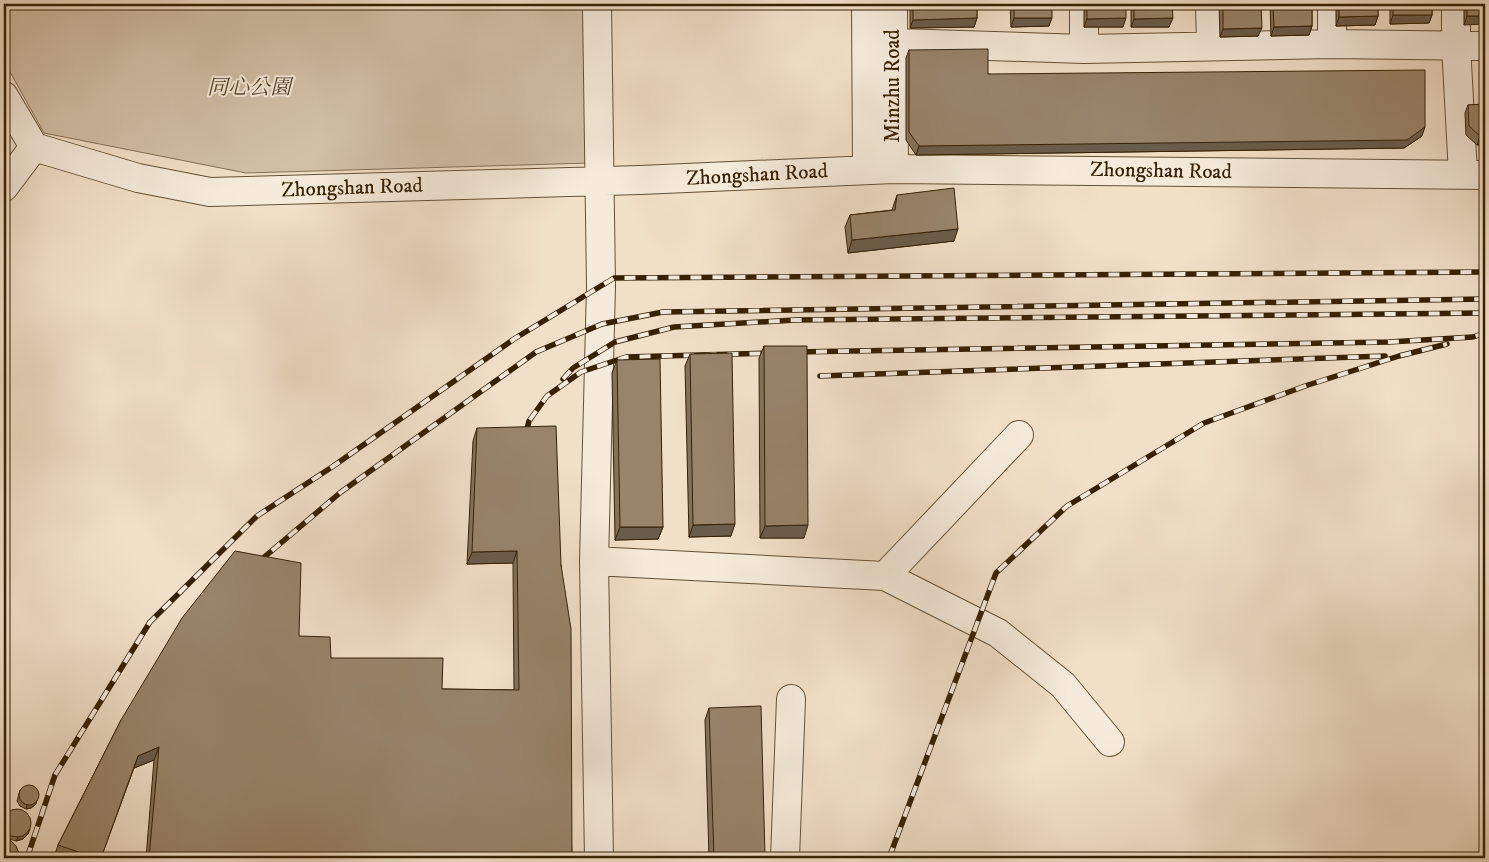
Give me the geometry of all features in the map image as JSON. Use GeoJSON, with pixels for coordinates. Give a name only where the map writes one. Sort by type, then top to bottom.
{"type":"FeatureCollection","features":[{"type":"Feature","properties":{"kind":"street"},"geometry":{"type":"LineString","coordinates":[[597,4],[601,286],[594,561],[599,858]]}},
{"type":"Feature","properties":{"kind":"street"},"geometry":{"type":"LineString","coordinates":[[866,4],[880,42],[880,169]]}},
{"type":"Feature","properties":{"kind":"street","name":"Minzhu Road"},"geometry":{"type":"LineString","coordinates":[[880,42],[893,4]]}},
{"type":"Feature","properties":{"kind":"street"},"geometry":{"type":"LineString","coordinates":[[1084,4],[1084,49]]}},
{"type":"Feature","properties":{"kind":"street"},"geometry":{"type":"LineString","coordinates":[[1210,4],[1211,45]]}},
{"type":"Feature","properties":{"kind":"street"},"geometry":{"type":"LineString","coordinates":[[1332,4],[1332,44]]}},
{"type":"Feature","properties":{"kind":"street"},"geometry":{"type":"LineString","coordinates":[[1456,4],[1456,46],[1474,174]]}},
{"type":"Feature","properties":{"kind":"street"},"geometry":{"type":"LineString","coordinates":[[880,42],[1084,49],[1332,44],[1485,46]]}},
{"type":"Feature","properties":{"kind":"street"},"geometry":{"type":"LineString","coordinates":[[4,96],[34,147],[4,187]]}},
{"type":"Feature","properties":{"kind":"street","name":"Zhongshan Road"},"geometry":{"type":"LineString","coordinates":[[34,147],[138,178],[210,192],[600,181],[880,169],[1474,174]]}},
{"type":"Feature","properties":{"kind":"street"},"geometry":{"type":"LineString","coordinates":[[885,576],[1019,435]]}},
{"type":"Feature","properties":{"kind":"street"},"geometry":{"type":"LineString","coordinates":[[594,561],[885,576],[998,633],[1063,685],[1110,742]]}},
{"type":"Feature","properties":{"kind":"street"},"geometry":{"type":"LineString","coordinates":[[785,858],[791,699]]}},
{"type":"Feature","properties":{"kind":"green space","name":"同心公園"},"geometry":{"type":"Polygon","coordinates":[[[4,4],[587,4],[591,163],[246,173],[44,133],[4,61],[4,4]]]}},
{"type":"Feature","properties":{"kind":"building"},"geometry":{"type":"Polygon","coordinates":[[[913,4],[977,4],[977,18],[913,20],[913,4]]]}},
{"type":"Feature","properties":{"kind":"building"},"geometry":{"type":"Polygon","coordinates":[[[1014,4],[1052,4],[1052,18],[1014,18],[1014,4]]]}},
{"type":"Feature","properties":{"kind":"building"},"geometry":{"type":"Polygon","coordinates":[[[1087,4],[1126,4],[1126,18],[1087,19],[1087,4]]]}},
{"type":"Feature","properties":{"kind":"building"},"geometry":{"type":"Polygon","coordinates":[[[1134,4],[1172,4],[1173,18],[1134,19],[1134,4]]]}},
{"type":"Feature","properties":{"kind":"building"},"geometry":{"type":"Polygon","coordinates":[[[1223,4],[1261,4],[1262,28],[1223,29],[1223,4]]]}},
{"type":"Feature","properties":{"kind":"building"},"geometry":{"type":"Polygon","coordinates":[[[1273,4],[1312,4],[1312,26],[1274,27],[1273,4]]]}},
{"type":"Feature","properties":{"kind":"building"},"geometry":{"type":"Polygon","coordinates":[[[1339,4],[1378,4],[1378,16],[1339,17],[1339,4]]]}},
{"type":"Feature","properties":{"kind":"building"},"geometry":{"type":"Polygon","coordinates":[[[1393,4],[1432,4],[1432,15],[1393,15],[1393,4]]]}},
{"type":"Feature","properties":{"kind":"building"},"geometry":{"type":"Polygon","coordinates":[[[1467,4],[1485,4],[1485,16],[1467,16],[1467,4]]]}},
{"type":"Feature","properties":{"kind":"building"},"geometry":{"type":"Polygon","coordinates":[[[988,49],[988,74],[1425,70],[1425,127],[1407,140],[919,146],[909,132],[909,50],[988,49]]]}},
{"type":"Feature","properties":{"kind":"building"},"geometry":{"type":"Polygon","coordinates":[[[1485,104],[1485,136],[1480,136],[1469,126],[1468,105],[1485,104]]]}},
{"type":"Feature","properties":{"kind":"building"},"geometry":{"type":"Polygon","coordinates":[[[954,188],[958,229],[852,240],[850,215],[895,210],[897,195],[954,188]]]}},
{"type":"Feature","properties":{"kind":"building"},"geometry":{"type":"Polygon","coordinates":[[[764,346],[807,346],[808,525],[765,526],[764,346]]]}},
{"type":"Feature","properties":{"kind":"building"},"geometry":{"type":"Polygon","coordinates":[[[732,353],[735,524],[693,525],[690,354],[732,353]]]}},
{"type":"Feature","properties":{"kind":"building"},"geometry":{"type":"Polygon","coordinates":[[[660,359],[663,527],[620,527],[617,360],[660,359]]]}},
{"type":"Feature","properties":{"kind":"building"},"geometry":{"type":"Polygon","coordinates":[[[556,426],[561,565],[571,629],[572,858],[149,858],[159,747],[138,756],[101,858],[58,845],[121,720],[182,618],[235,551],[301,563],[299,636],[330,637],[331,658],[443,658],[442,689],[519,690],[517,551],[472,552],[477,428],[556,426]]]}},
{"type":"Feature","properties":{"kind":"building"},"geometry":{"type":"Polygon","coordinates":[[[761,706],[765,856],[714,858],[709,708],[761,706]]]}},
{"type":"Feature","properties":{"kind":"building"},"geometry":{"type":"Polygon","coordinates":[[[29,785],[36,788],[39,795],[36,802],[29,805],[22,802],[19,795],[22,788],[29,785]]]}},
{"type":"Feature","properties":{"kind":"building"},"geometry":{"type":"Polygon","coordinates":[[[17,809],[27,813],[31,823],[27,833],[17,837],[7,833],[3,823],[7,813],[17,809]]]}},
{"type":"Feature","properties":{"kind":"building"},"geometry":{"type":"Polygon","coordinates":[[[4,839],[10,840],[16,846],[19,853],[18,858],[4,858],[4,839]]]}},
{"type":"Feature","properties":{"kind":"railway"},"geometry":{"type":"LineString","coordinates":[[27,858],[55,775],[150,622],[257,516],[332,467],[514,339],[614,278],[1485,272]]}},
{"type":"Feature","properties":{"kind":"railway"},"geometry":{"type":"LineString","coordinates":[[255,565],[341,492],[536,352],[602,324],[663,312],[1485,299]]}},
{"type":"Feature","properties":{"kind":"railway"},"geometry":{"type":"LineString","coordinates":[[563,379],[573,368],[615,342],[674,327],[795,320],[1485,313]]}},
{"type":"Feature","properties":{"kind":"railway"},"geometry":{"type":"LineString","coordinates":[[794,352],[1389,342],[1473,337],[1485,333]]}},
{"type":"Feature","properties":{"kind":"railway"},"geometry":{"type":"LineString","coordinates":[[889,858],[996,573],[1067,506],[1204,423],[1308,385],[1399,356],[1447,344]]}},
{"type":"Feature","properties":{"kind":"railway"},"geometry":{"type":"LineString","coordinates":[[524,441],[529,421],[547,396],[581,372],[626,357],[776,353]]}},
{"type":"Feature","properties":{"kind":"railway"},"geometry":{"type":"LineString","coordinates":[[820,376],[1385,356]]}}]}
